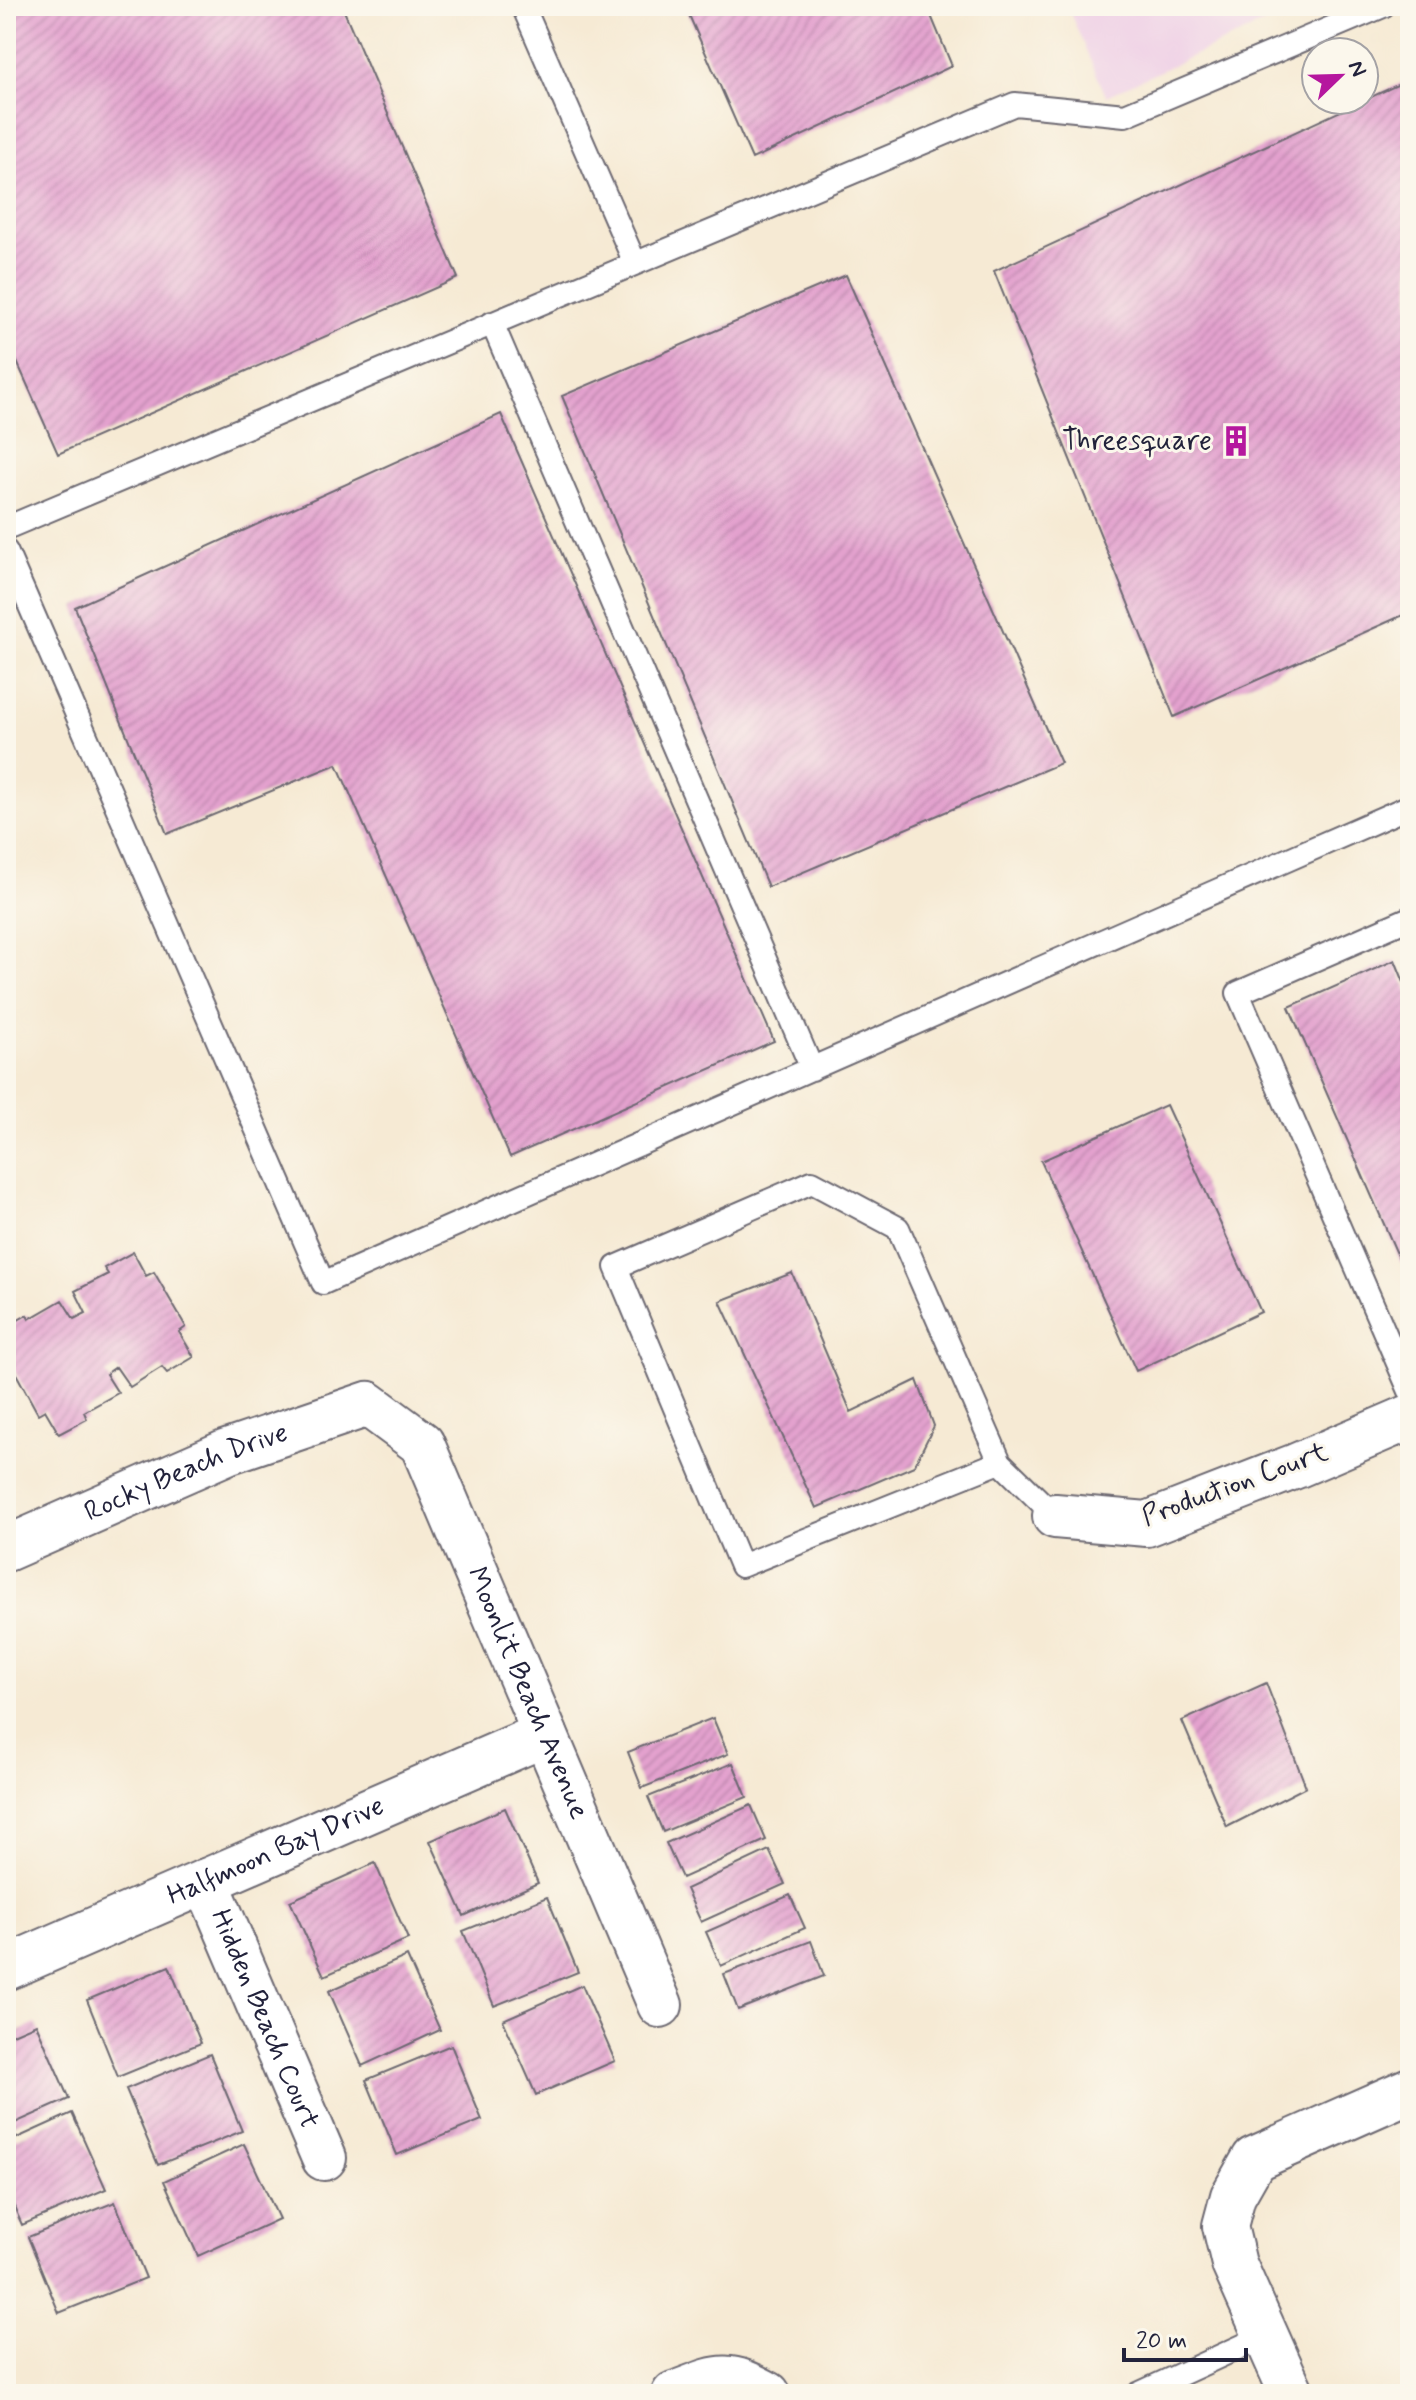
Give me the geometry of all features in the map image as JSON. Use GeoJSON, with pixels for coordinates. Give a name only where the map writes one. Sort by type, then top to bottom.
{"type":"FeatureCollection","features":[{"type":"Feature","properties":{"kind":"street","name":"Rocky Beach Drive"},"geometry":{"type":"LineString","coordinates":[[6,1549],[227,1452],[368,1404]]}},
{"type":"Feature","properties":{"kind":"street","name":"Moonlit Beach Avenue"},"geometry":{"type":"LineString","coordinates":[[368,1404],[422,1444],[660,2005]]}},
{"type":"Feature","properties":{"kind":"street","name":"Production Court"},"geometry":{"type":"LineString","coordinates":[[1055,1516],[1147,1524],[1296,1466],[1410,1417]]}},
{"type":"Feature","properties":{"kind":"street","name":"Halfmoon Bay Drive"},"geometry":{"type":"LineString","coordinates":[[6,1968],[545,1734]]}},
{"type":"Feature","properties":{"kind":"street","name":"Hidden Beach Court"},"geometry":{"type":"LineString","coordinates":[[206,1881],[324,2158]]}},
{"type":"Feature","properties":{"kind":"street"},"geometry":{"type":"LineString","coordinates":[[1292,2394],[1234,2264],[1225,2226],[1233,2196],[1254,2159],[1410,2090]]}},
{"type":"Feature","properties":{"kind":"street"},"geometry":{"type":"LineString","coordinates":[[674,2394],[720,2377],[758,2388]]}},
{"type":"Feature","properties":{"kind":"lane"},"geometry":{"type":"LineString","coordinates":[[523,6],[635,263]]}},
{"type":"Feature","properties":{"kind":"lane"},"geometry":{"type":"LineString","coordinates":[[6,528],[1015,104],[1125,115],[1383,6]]}},
{"type":"Feature","properties":{"kind":"lane"},"geometry":{"type":"LineString","coordinates":[[492,323],[812,1069]]}},
{"type":"Feature","properties":{"kind":"lane"},"geometry":{"type":"LineString","coordinates":[[6,551],[323,1283],[1410,806]]}},
{"type":"Feature","properties":{"kind":"lane"},"geometry":{"type":"LineString","coordinates":[[1410,918],[1238,993],[1410,1391]]}},
{"type":"Feature","properties":{"kind":"lane"},"geometry":{"type":"LineString","coordinates":[[1000,1462],[741,1566],[616,1267],[812,1182],[898,1228],[1000,1462],[1055,1516]]}},
{"type":"Feature","properties":{"kind":"lane"},"geometry":{"type":"LineString","coordinates":[[1138,2394],[1266,2335]]}},
{"type":"Feature","properties":{"kind":"shaded area"},"geometry":{"type":"Polygon","coordinates":[[[1067,6],[1301,6],[1106,96],[1067,6]]]}},
{"type":"Feature","properties":{"kind":"building"},"geometry":{"type":"Polygon","coordinates":[[[6,6],[342,6],[458,278],[58,454],[6,337],[6,6]]]}},
{"type":"Feature","properties":{"kind":"building"},"geometry":{"type":"Polygon","coordinates":[[[685,6],[927,6],[952,66],[752,159],[685,6]]]}},
{"type":"Feature","properties":{"kind":"building","name":"Threesquare"},"geometry":{"type":"Polygon","coordinates":[[[1410,79],[1410,612],[1174,717],[994,271],[1330,116],[1380,116],[1380,93],[1410,79]]]}},
{"type":"Feature","properties":{"kind":"building"},"geometry":{"type":"Polygon","coordinates":[[[846,275],[1061,763],[768,887],[562,396],[846,275]]]}},
{"type":"Feature","properties":{"kind":"building"},"geometry":{"type":"Polygon","coordinates":[[[501,414],[774,1041],[510,1157],[337,764],[167,834],[75,607],[501,414]]]}},
{"type":"Feature","properties":{"kind":"building"},"geometry":{"type":"Polygon","coordinates":[[[1395,960],[1410,997],[1410,1260],[1401,1263],[1289,1007],[1395,960]]]}},
{"type":"Feature","properties":{"kind":"building"},"geometry":{"type":"Polygon","coordinates":[[[1166,1105],[1261,1312],[1136,1371],[1041,1161],[1166,1105]]]}},
{"type":"Feature","properties":{"kind":"building"},"geometry":{"type":"Polygon","coordinates":[[[133,1252],[146,1276],[154,1272],[186,1327],[179,1332],[194,1357],[167,1373],[162,1367],[130,1387],[116,1367],[106,1374],[118,1393],[84,1412],[87,1419],[59,1434],[45,1410],[38,1414],[7,1357],[13,1355],[6,1344],[6,1327],[27,1315],[29,1319],[62,1300],[74,1319],[86,1313],[75,1291],[108,1274],[104,1268],[133,1252]]]}},
{"type":"Feature","properties":{"kind":"building"},"geometry":{"type":"Polygon","coordinates":[[[792,1273],[851,1412],[917,1380],[934,1426],[914,1466],[816,1508],[720,1301],[792,1273]]]}},
{"type":"Feature","properties":{"kind":"building"},"geometry":{"type":"Polygon","coordinates":[[[1266,1683],[1306,1787],[1227,1827],[1182,1721],[1266,1683]]]}},
{"type":"Feature","properties":{"kind":"building"},"geometry":{"type":"Polygon","coordinates":[[[713,1718],[728,1754],[642,1788],[628,1752],[713,1718]]]}},
{"type":"Feature","properties":{"kind":"building"},"geometry":{"type":"Polygon","coordinates":[[[733,1763],[747,1797],[663,1832],[648,1797],[733,1763]]]}},
{"type":"Feature","properties":{"kind":"building"},"geometry":{"type":"Polygon","coordinates":[[[751,1805],[766,1840],[682,1878],[666,1843],[751,1805]]]}},
{"type":"Feature","properties":{"kind":"building"},"geometry":{"type":"Polygon","coordinates":[[[505,1808],[538,1883],[464,1916],[430,1841],[505,1808]]]}},
{"type":"Feature","properties":{"kind":"building"},"geometry":{"type":"Polygon","coordinates":[[[769,1850],[785,1884],[701,1922],[686,1889],[769,1850]]]}},
{"type":"Feature","properties":{"kind":"building"},"geometry":{"type":"Polygon","coordinates":[[[375,1863],[408,1939],[324,1976],[290,1901],[375,1863]]]}},
{"type":"Feature","properties":{"kind":"building"},"geometry":{"type":"Polygon","coordinates":[[[790,1895],[805,1928],[721,1966],[706,1932],[790,1895]]]}},
{"type":"Feature","properties":{"kind":"building"},"geometry":{"type":"Polygon","coordinates":[[[547,1897],[578,1972],[494,2006],[463,1931],[547,1897]]]}},
{"type":"Feature","properties":{"kind":"building"},"geometry":{"type":"Polygon","coordinates":[[[811,1941],[824,1976],[738,2010],[724,1974],[811,1941]]]}},
{"type":"Feature","properties":{"kind":"building"},"geometry":{"type":"Polygon","coordinates":[[[407,1956],[440,2030],[362,2066],[329,1991],[407,1956]]]}},
{"type":"Feature","properties":{"kind":"building"},"geometry":{"type":"Polygon","coordinates":[[[169,1966],[201,2043],[118,2077],[87,2000],[169,1966]]]}},
{"type":"Feature","properties":{"kind":"building"},"geometry":{"type":"Polygon","coordinates":[[[582,1985],[615,2061],[536,2095],[503,2020],[582,1985]]]}},
{"type":"Feature","properties":{"kind":"building"},"geometry":{"type":"Polygon","coordinates":[[[36,2024],[69,2099],[6,2127],[6,2037],[36,2024]]]}},
{"type":"Feature","properties":{"kind":"building"},"geometry":{"type":"Polygon","coordinates":[[[451,2045],[482,2120],[397,2155],[366,2080],[451,2045]]]}},
{"type":"Feature","properties":{"kind":"building"},"geometry":{"type":"Polygon","coordinates":[[[210,2054],[242,2131],[158,2165],[126,2089],[210,2054]]]}},
{"type":"Feature","properties":{"kind":"building"},"geometry":{"type":"Polygon","coordinates":[[[72,2113],[106,2189],[22,2225],[6,2188],[6,2143],[72,2113]]]}},
{"type":"Feature","properties":{"kind":"building"},"geometry":{"type":"Polygon","coordinates":[[[244,2144],[279,2219],[198,2256],[164,2181],[244,2144]]]}},
{"type":"Feature","properties":{"kind":"building"},"geometry":{"type":"Polygon","coordinates":[[[115,2202],[146,2278],[59,2313],[28,2237],[115,2202]]]}},
{"type":"Feature","properties":{"kind":"place","name":"Threesquare"},"geometry":{"type":"Point","coordinates":[1236,441]}}]}
